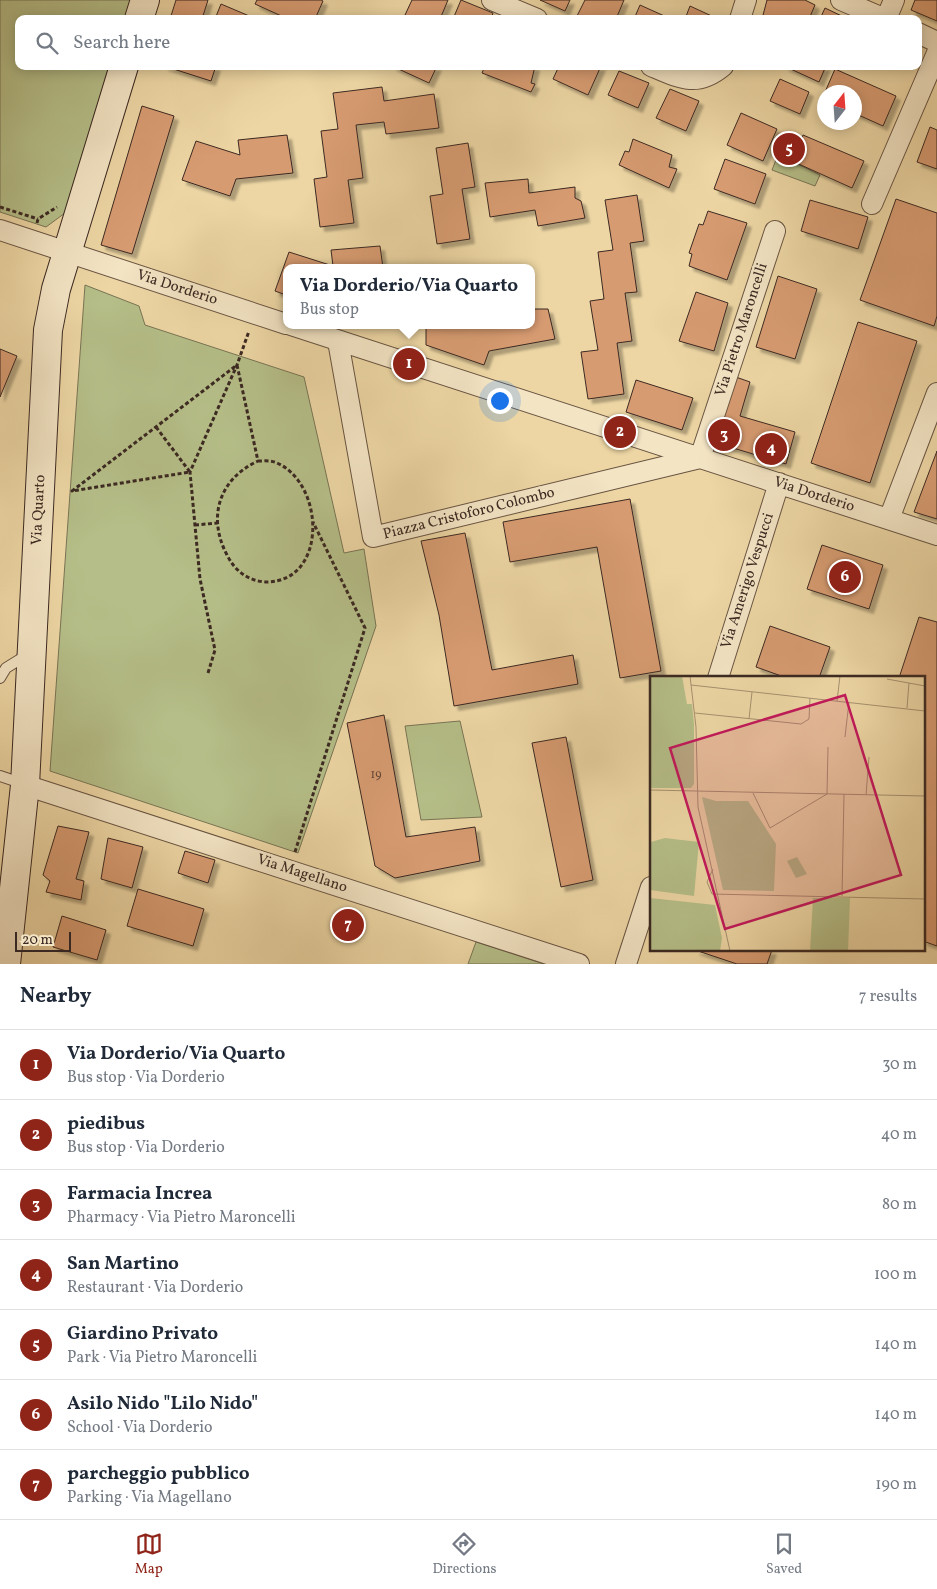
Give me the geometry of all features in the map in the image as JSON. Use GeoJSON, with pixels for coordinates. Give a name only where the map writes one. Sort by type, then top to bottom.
{"type":"FeatureCollection","features":[{"type":"Feature","properties":{"kind":"street"},"geometry":{"type":"LineString","coordinates":[[140,15],[144,0]]}},
{"type":"Feature","properties":{"kind":"street"},"geometry":{"type":"LineString","coordinates":[[492,0],[528,15]]}},
{"type":"Feature","properties":{"kind":"street"},"geometry":{"type":"LineString","coordinates":[[741,15],[746,0]]}},
{"type":"Feature","properties":{"kind":"street"},"geometry":{"type":"LineString","coordinates":[[841,0],[877,15]]}},
{"type":"Feature","properties":{"kind":"street"},"geometry":{"type":"LineString","coordinates":[[888,15],[894,0]]}},
{"type":"Feature","properties":{"kind":"street"},"geometry":{"type":"LineString","coordinates":[[922,35],[937,42]]}},
{"type":"Feature","properties":{"kind":"street"},"geometry":{"type":"LineString","coordinates":[[872,204],[937,53]]}},
{"type":"Feature","properties":{"kind":"street","name":"Via Quarto"},"geometry":{"type":"LineString","coordinates":[[6,964],[12,780],[32,652],[48,330],[56,289],[123,70]]}},
{"type":"Feature","properties":{"kind":"street"},"geometry":{"type":"LineString","coordinates":[[660,70],[677,77],[696,80],[712,75],[718,70]]}},
{"type":"Feature","properties":{"kind":"street","name":"Via Dorderio"},"geometry":{"type":"LineString","coordinates":[[0,230],[283,323]]}},
{"type":"Feature","properties":{"kind":"street","name":"Via Pietro Maroncelli"},"geometry":{"type":"LineString","coordinates":[[700,458],[775,231]]}},
{"type":"Feature","properties":{"kind":"street","name":"Via Dorderio"},"geometry":{"type":"LineString","coordinates":[[303,329],[937,535]]}},
{"type":"Feature","properties":{"kind":"street","name":"Piazza Cristoforo Colombo"},"geometry":{"type":"LineString","coordinates":[[338,341],[373,537],[700,458]]}},
{"type":"Feature","properties":{"kind":"street"},"geometry":{"type":"LineString","coordinates":[[889,519],[937,393]]}},
{"type":"Feature","properties":{"kind":"street","name":"Via Amerigo Vespucci"},"geometry":{"type":"LineString","coordinates":[[719,676],[779,483]]}},
{"type":"Feature","properties":{"kind":"street","name":"Via Magellano"},"geometry":{"type":"LineString","coordinates":[[12,780],[579,964]]}},
{"type":"Feature","properties":{"kind":"street"},"geometry":{"type":"LineString","coordinates":[[626,964],[650,890]]}},
{"type":"Feature","properties":{"kind":"lane"},"geometry":{"type":"LineString","coordinates":[[0,678],[6,668],[32,652]]}},
{"type":"Feature","properties":{"kind":"path"},"geometry":{"type":"LineString","coordinates":[[31,241],[38,220],[64,204],[81,209]]}},
{"type":"Feature","properties":{"kind":"path"},"geometry":{"type":"LineString","coordinates":[[0,207],[38,220]]}},
{"type":"Feature","properties":{"kind":"path"},"geometry":{"type":"LineString","coordinates":[[208,673],[214,650],[200,579],[190,472],[237,365],[255,314]]}},
{"type":"Feature","properties":{"kind":"path"},"geometry":{"type":"LineString","coordinates":[[190,472],[72,491],[237,365]]}},
{"type":"Feature","properties":{"kind":"path"},"geometry":{"type":"LineString","coordinates":[[237,365],[258,461]]}},
{"type":"Feature","properties":{"kind":"path"},"geometry":{"type":"LineString","coordinates":[[156,427],[190,472]]}},
{"type":"Feature","properties":{"kind":"path"},"geometry":{"type":"LineString","coordinates":[[290,870],[365,628],[313,522],[308,500],[300,483],[276,462],[258,461],[242,468],[231,478],[218,512],[222,545],[240,573],[257,582],[273,582],[290,577],[302,566],[312,540],[313,522]]}},
{"type":"Feature","properties":{"kind":"path"},"geometry":{"type":"LineString","coordinates":[[195,526],[218,523]]}},
{"type":"Feature","properties":{"kind":"green space"},"geometry":{"type":"Polygon","coordinates":[[[0,0],[131,0],[126,15],[15,15],[15,70],[110,70],[65,213],[46,227],[0,212],[0,0]]]}},
{"type":"Feature","properties":{"kind":"green space"},"geometry":{"type":"Polygon","coordinates":[[[787,132],[802,137],[792,161],[820,175],[815,186],[772,170],[787,132]]]}},
{"type":"Feature","properties":{"kind":"green space"},"geometry":{"type":"Polygon","coordinates":[[[85,285],[139,306],[145,325],[304,377],[344,553],[364,549],[376,626],[298,853],[50,771],[85,285]]]}},
{"type":"Feature","properties":{"kind":"green space"},"geometry":{"type":"Polygon","coordinates":[[[460,721],[482,817],[421,820],[405,726],[460,721]]]}},
{"type":"Feature","properties":{"kind":"green space"},"geometry":{"type":"Polygon","coordinates":[[[476,942],[544,964],[468,964],[476,942]]]}},
{"type":"Feature","properties":{"kind":"building"},"geometry":{"type":"Polygon","coordinates":[[[176,0],[208,0],[203,15],[171,15],[176,0]]]}},
{"type":"Feature","properties":{"kind":"building"},"geometry":{"type":"Polygon","coordinates":[[[257,0],[323,1],[317,15],[279,15],[255,4],[257,0]]]}},
{"type":"Feature","properties":{"kind":"building"},"geometry":{"type":"Polygon","coordinates":[[[412,0],[448,0],[442,15],[405,15],[412,0]]]}},
{"type":"Feature","properties":{"kind":"building"},"geometry":{"type":"Polygon","coordinates":[[[461,0],[493,13],[492,15],[455,15],[461,0]]]}},
{"type":"Feature","properties":{"kind":"building"},"geometry":{"type":"Polygon","coordinates":[[[540,0],[570,0],[565,11],[540,0]]]}},
{"type":"Feature","properties":{"kind":"building"},"geometry":{"type":"Polygon","coordinates":[[[585,0],[624,0],[618,15],[578,15],[585,0]]]}},
{"type":"Feature","properties":{"kind":"building"},"geometry":{"type":"Polygon","coordinates":[[[767,0],[805,0],[815,5],[811,15],[763,15],[767,0]]]}},
{"type":"Feature","properties":{"kind":"building"},"geometry":{"type":"Polygon","coordinates":[[[915,0],[937,0],[937,21],[911,10],[915,0]]]}},
{"type":"Feature","properties":{"kind":"building"},"geometry":{"type":"Polygon","coordinates":[[[221,4],[247,15],[217,15],[221,4]]]}},
{"type":"Feature","properties":{"kind":"building"},"geometry":{"type":"Polygon","coordinates":[[[640,5],[662,15],[636,15],[640,5]]]}},
{"type":"Feature","properties":{"kind":"building"},"geometry":{"type":"Polygon","coordinates":[[[690,6],[710,15],[687,15],[690,6]]]}},
{"type":"Feature","properties":{"kind":"building"},"geometry":{"type":"Polygon","coordinates":[[[825,8],[840,15],[822,15],[825,8]]]}},
{"type":"Feature","properties":{"kind":"building"},"geometry":{"type":"Polygon","coordinates":[[[177,70],[215,70],[211,81],[177,70]]]}},
{"type":"Feature","properties":{"kind":"building"},"geometry":{"type":"Polygon","coordinates":[[[401,70],[435,70],[429,83],[401,70]]]}},
{"type":"Feature","properties":{"kind":"building"},"geometry":{"type":"Polygon","coordinates":[[[483,70],[534,70],[531,83],[535,84],[531,92],[482,73],[483,70]]]}},
{"type":"Feature","properties":{"kind":"building"},"geometry":{"type":"Polygon","coordinates":[[[557,70],[599,70],[588,95],[553,79],[557,70]]]}},
{"type":"Feature","properties":{"kind":"building"},"geometry":{"type":"Polygon","coordinates":[[[793,70],[824,70],[819,82],[793,70]]]}},
{"type":"Feature","properties":{"kind":"building"},"geometry":{"type":"Polygon","coordinates":[[[835,70],[896,96],[883,126],[862,117],[862,85],[828,85],[835,70]]]}},
{"type":"Feature","properties":{"kind":"building"},"geometry":{"type":"Polygon","coordinates":[[[619,71],[649,83],[638,108],[608,95],[619,71]]]}},
{"type":"Feature","properties":{"kind":"building"},"geometry":{"type":"Polygon","coordinates":[[[780,79],[809,92],[800,114],[770,101],[780,79]]]}},
{"type":"Feature","properties":{"kind":"building"},"geometry":{"type":"Polygon","coordinates":[[[382,87],[384,101],[434,94],[439,128],[386,134],[384,122],[356,125],[363,178],[348,180],[354,223],[320,227],[314,179],[327,177],[321,131],[338,129],[333,93],[382,87]]]}},
{"type":"Feature","properties":{"kind":"building"},"geometry":{"type":"Polygon","coordinates":[[[670,89],[699,101],[686,131],[656,118],[670,89]]]}},
{"type":"Feature","properties":{"kind":"building"},"geometry":{"type":"Polygon","coordinates":[[[142,106],[174,116],[132,254],[101,245],[142,106]]]}},
{"type":"Feature","properties":{"kind":"building"},"geometry":{"type":"Polygon","coordinates":[[[741,113],[777,129],[763,161],[727,145],[741,113]]]}},
{"type":"Feature","properties":{"kind":"building"},"geometry":{"type":"Polygon","coordinates":[[[930,127],[937,130],[937,169],[917,162],[930,127]]]}},
{"type":"Feature","properties":{"kind":"building"},"geometry":{"type":"Polygon","coordinates":[[[287,135],[293,173],[236,179],[230,196],[182,180],[196,141],[240,155],[238,140],[287,135]]]}},
{"type":"Feature","properties":{"kind":"building"},"geometry":{"type":"Polygon","coordinates":[[[803,135],[864,161],[852,188],[792,161],[803,135]]]}},
{"type":"Feature","properties":{"kind":"building"},"geometry":{"type":"Polygon","coordinates":[[[633,139],[672,155],[669,167],[677,169],[669,188],[619,165],[625,151],[629,152],[633,139]]]}},
{"type":"Feature","properties":{"kind":"building"},"geometry":{"type":"Polygon","coordinates":[[[468,143],[475,187],[462,189],[470,239],[437,244],[430,196],[443,194],[436,148],[468,143]]]}},
{"type":"Feature","properties":{"kind":"building"},"geometry":{"type":"Polygon","coordinates":[[[725,159],[766,174],[755,204],[714,189],[725,159]]]}},
{"type":"Feature","properties":{"kind":"building"},"geometry":{"type":"Polygon","coordinates":[[[528,179],[529,193],[575,187],[575,198],[581,201],[585,218],[538,226],[535,210],[490,217],[485,183],[528,179]]]}},
{"type":"Feature","properties":{"kind":"building"},"geometry":{"type":"Polygon","coordinates":[[[637,195],[644,241],[630,243],[637,292],[625,293],[632,341],[617,343],[624,394],[588,399],[581,352],[598,350],[590,301],[604,299],[598,252],[613,250],[605,200],[637,195]]]}},
{"type":"Feature","properties":{"kind":"building"},"geometry":{"type":"Polygon","coordinates":[[[896,199],[937,213],[937,316],[934,326],[860,300],[896,199]]]}},
{"type":"Feature","properties":{"kind":"building"},"geometry":{"type":"Polygon","coordinates":[[[810,200],[868,217],[858,249],[801,231],[810,200]]]}},
{"type":"Feature","properties":{"kind":"building"},"geometry":{"type":"Polygon","coordinates":[[[708,211],[747,223],[727,280],[689,266],[692,254],[689,253],[699,224],[703,225],[708,211]]]}},
{"type":"Feature","properties":{"kind":"building"},"geometry":{"type":"Polygon","coordinates":[[[380,246],[382,264],[333,264],[331,250],[380,246]]]}},
{"type":"Feature","properties":{"kind":"building"},"geometry":{"type":"Polygon","coordinates":[[[289,252],[327,264],[285,264],[289,252]]]}},
{"type":"Feature","properties":{"kind":"building"},"geometry":{"type":"Polygon","coordinates":[[[283,269],[283,294],[275,291],[283,269]]]}},
{"type":"Feature","properties":{"kind":"building"},"geometry":{"type":"Polygon","coordinates":[[[778,276],[817,289],[795,359],[756,347],[778,276]]]}},
{"type":"Feature","properties":{"kind":"building"},"geometry":{"type":"Polygon","coordinates":[[[696,292],[728,303],[714,351],[679,341],[696,292]]]}},
{"type":"Feature","properties":{"kind":"building"},"geometry":{"type":"Polygon","coordinates":[[[535,309],[548,309],[555,339],[489,351],[484,365],[426,345],[426,329],[535,329],[535,309]]]}},
{"type":"Feature","properties":{"kind":"building"},"geometry":{"type":"Polygon","coordinates":[[[858,322],[917,341],[870,483],[811,463],[858,322]]]}},
{"type":"Feature","properties":{"kind":"building"},"geometry":{"type":"Polygon","coordinates":[[[0,349],[17,356],[0,397],[0,349]]]}},
{"type":"Feature","properties":{"kind":"building"},"geometry":{"type":"Polygon","coordinates":[[[733,376],[750,382],[740,416],[795,432],[786,464],[710,441],[733,376]]]}},
{"type":"Feature","properties":{"kind":"building"},"geometry":{"type":"Polygon","coordinates":[[[636,380],[693,398],[682,430],[626,412],[636,380]]]}},
{"type":"Feature","properties":{"kind":"building"},"geometry":{"type":"Polygon","coordinates":[[[937,451],[937,519],[914,512],[937,451]]]}},
{"type":"Feature","properties":{"kind":"building"},"geometry":{"type":"Polygon","coordinates":[[[630,499],[661,671],[620,678],[597,547],[510,562],[503,522],[630,499]]]}},
{"type":"Feature","properties":{"kind":"building"},"geometry":{"type":"Polygon","coordinates":[[[465,533],[492,670],[573,655],[578,684],[454,706],[439,615],[421,541],[465,533]]]}},
{"type":"Feature","properties":{"kind":"building"},"geometry":{"type":"Polygon","coordinates":[[[822,545],[883,565],[869,609],[807,589],[822,545]]]}},
{"type":"Feature","properties":{"kind":"building"},"geometry":{"type":"Polygon","coordinates":[[[919,617],[937,622],[937,946],[924,941],[924,676],[900,676],[919,617]]]}},
{"type":"Feature","properties":{"kind":"building"},"geometry":{"type":"Polygon","coordinates":[[[770,626],[830,647],[820,676],[781,676],[756,667],[770,626]]]}},
{"type":"Feature","properties":{"kind":"building"},"geometry":{"type":"Polygon","coordinates":[[[384,715],[406,837],[475,827],[480,861],[395,878],[375,866],[347,723],[384,715]]]}},
{"type":"Feature","properties":{"kind":"building"},"geometry":{"type":"Polygon","coordinates":[[[566,737],[593,880],[561,887],[532,743],[566,737]]]}},
{"type":"Feature","properties":{"kind":"building"},"geometry":{"type":"Polygon","coordinates":[[[58,826],[89,832],[76,879],[84,881],[81,900],[46,892],[50,881],[43,875],[58,826]]]}},
{"type":"Feature","properties":{"kind":"building"},"geometry":{"type":"Polygon","coordinates":[[[108,838],[143,847],[132,888],[101,879],[108,838]]]}},
{"type":"Feature","properties":{"kind":"building"},"geometry":{"type":"Polygon","coordinates":[[[185,851],[215,860],[208,883],[178,873],[185,851]]]}},
{"type":"Feature","properties":{"kind":"building"},"geometry":{"type":"Polygon","coordinates":[[[138,889],[204,909],[193,946],[127,926],[138,889]]]}},
{"type":"Feature","properties":{"kind":"building"},"geometry":{"type":"Polygon","coordinates":[[[62,916],[106,930],[97,960],[53,947],[62,916]]]}},
{"type":"Feature","properties":{"kind":"building"},"geometry":{"type":"Polygon","coordinates":[[[701,952],[771,952],[767,964],[737,964],[701,952]]]}},
{"type":"Feature","properties":{"kind":"place","name":"Giardino Privato"},"geometry":{"type":"Point","coordinates":[789,149]}},
{"type":"Feature","properties":{"kind":"place","name":"Via Dorderio/Via Quarto"},"geometry":{"type":"Point","coordinates":[409,364]}},
{"type":"Feature","properties":{"kind":"place","name":"piedibus"},"geometry":{"type":"Point","coordinates":[620,432]}},
{"type":"Feature","properties":{"kind":"place","name":"Farmacia Increa"},"geometry":{"type":"Point","coordinates":[724,435]}},
{"type":"Feature","properties":{"kind":"place","name":"San Martino"},"geometry":{"type":"Point","coordinates":[771,449]}},
{"type":"Feature","properties":{"kind":"place","name":"Asilo Nido \"Lilo Nido\""},"geometry":{"type":"Point","coordinates":[845,577]}},
{"type":"Feature","properties":{"kind":"place","name":"parcheggio pubblico"},"geometry":{"type":"Point","coordinates":[348,925]}}]}
